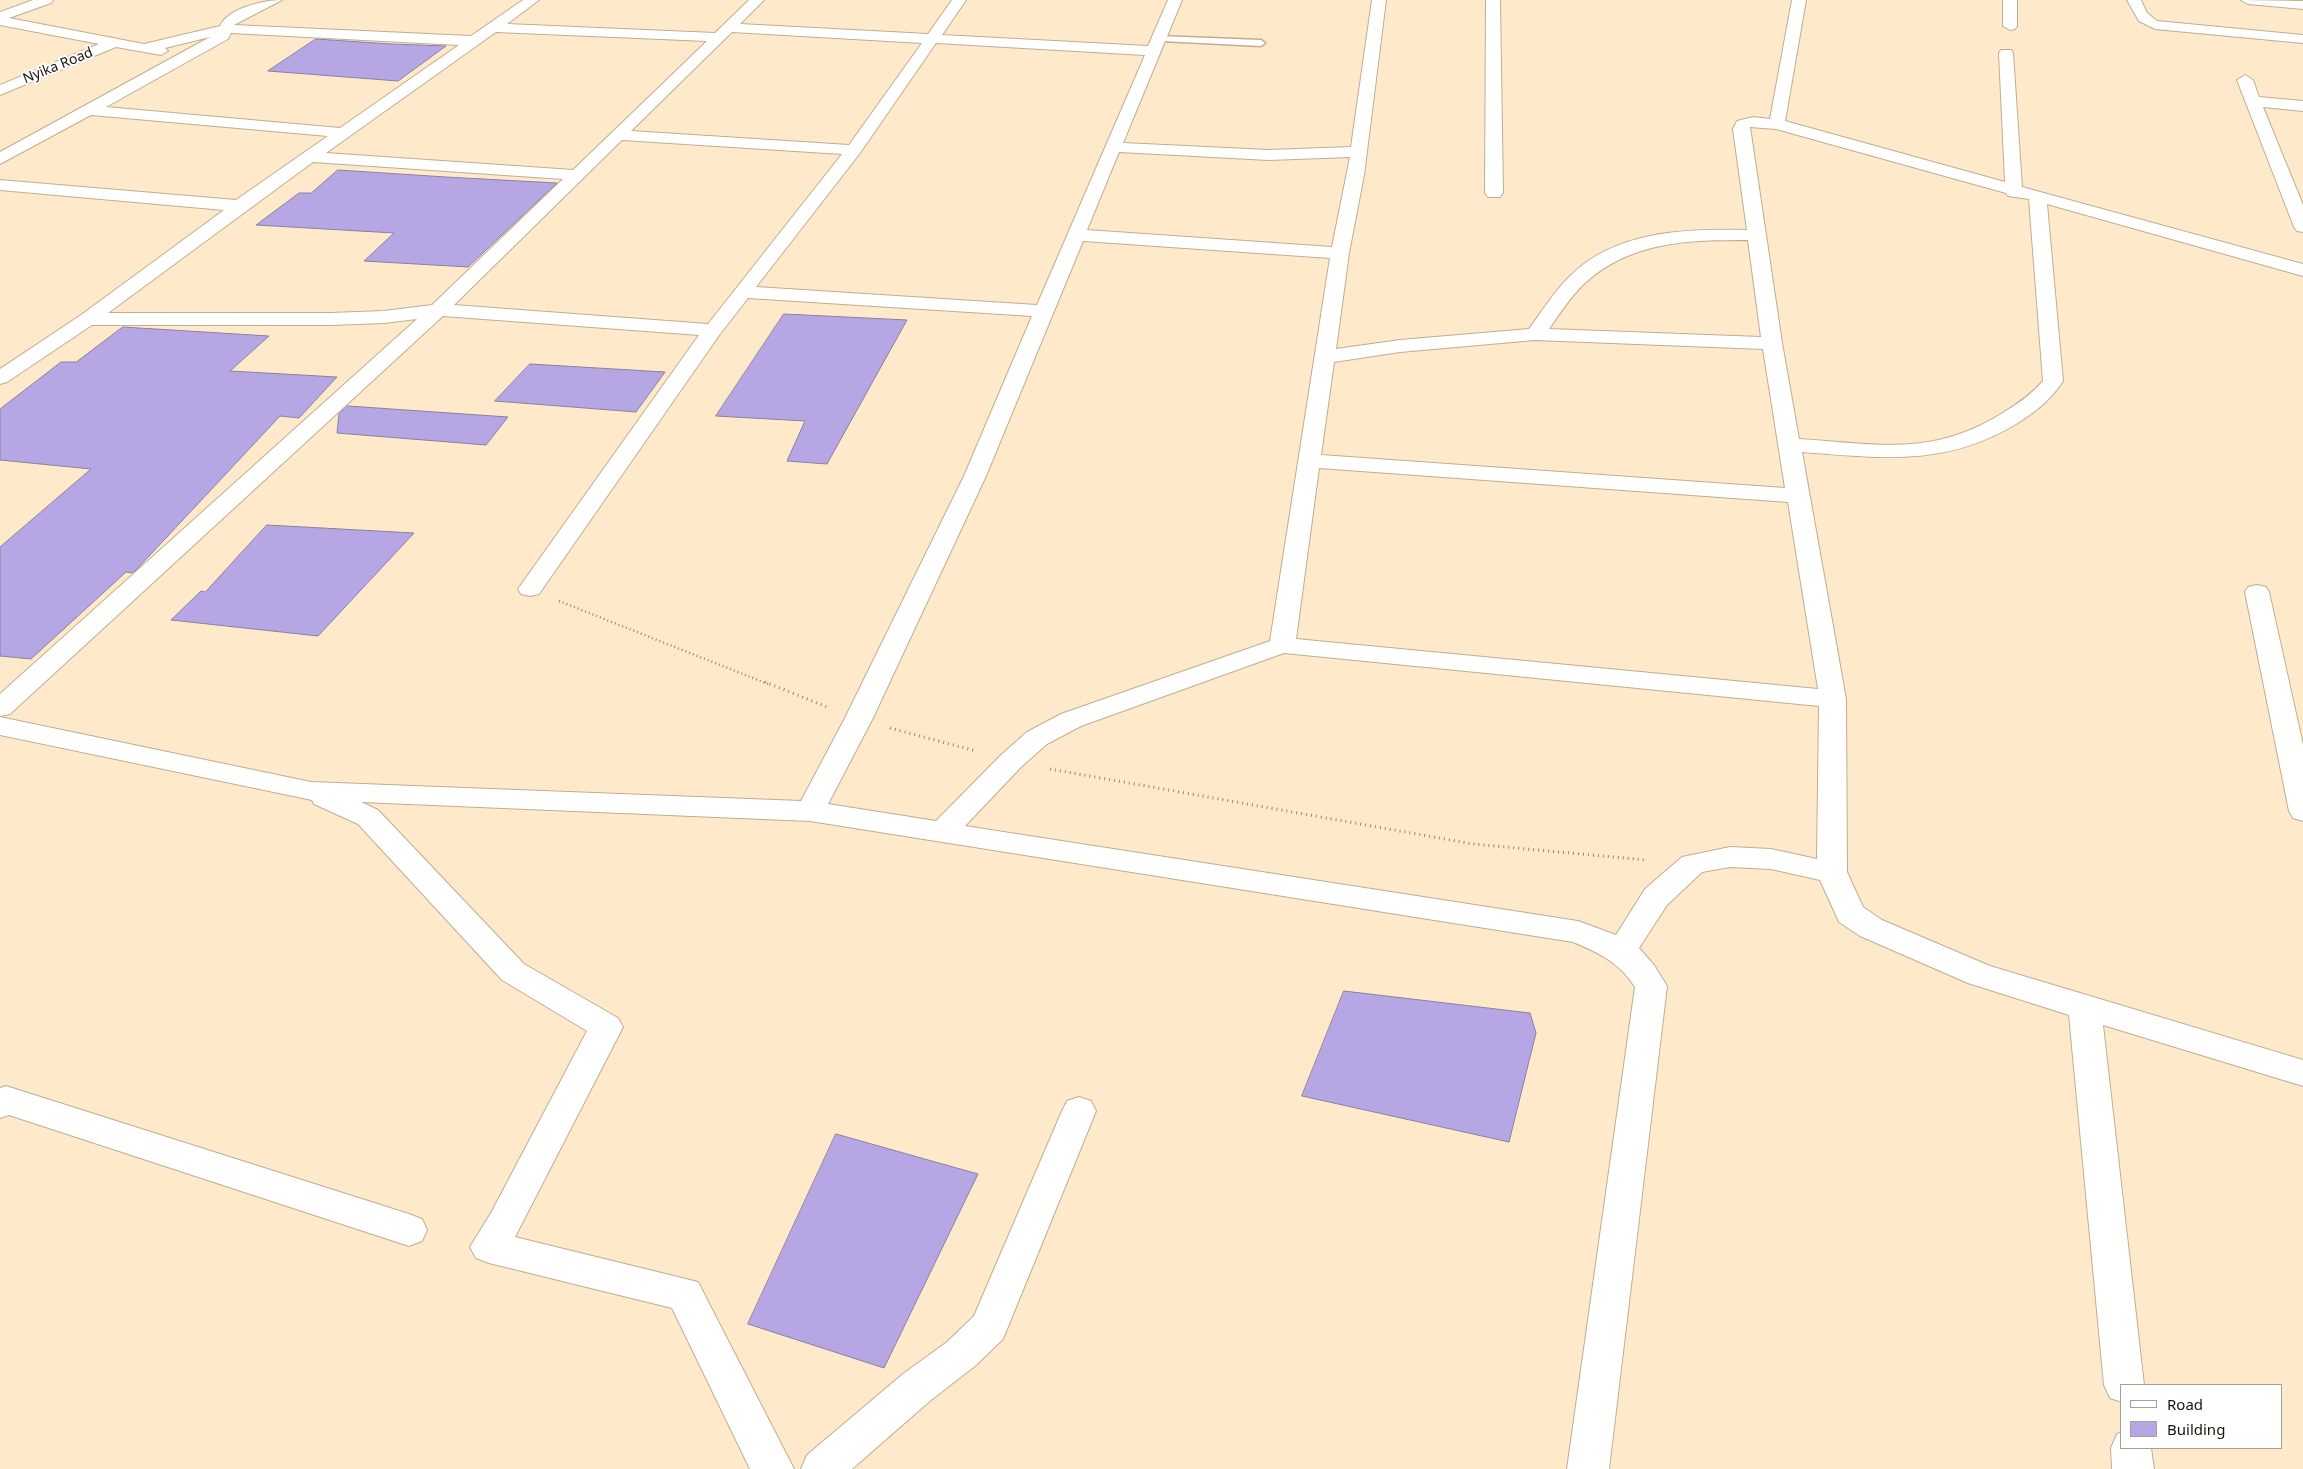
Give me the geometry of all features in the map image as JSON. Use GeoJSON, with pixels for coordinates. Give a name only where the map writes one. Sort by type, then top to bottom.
{"type":"FeatureCollection","features":[{"type":"Feature","properties":{"kind":"street"},"geometry":{"type":"LineString","coordinates":[[0,17],[46,0]]}},
{"type":"Feature","properties":{"kind":"street"},"geometry":{"type":"LineString","coordinates":[[0,158],[223,36],[228,29],[228,23],[238,16],[275,0]]}},
{"type":"Feature","properties":{"kind":"street"},"geometry":{"type":"LineString","coordinates":[[0,378],[88,319],[240,206],[495,28],[532,0]]}},
{"type":"Feature","properties":{"kind":"street"},"geometry":{"type":"LineString","coordinates":[[0,708],[438,310],[757,0]]}},
{"type":"Feature","properties":{"kind":"street"},"geometry":{"type":"LineString","coordinates":[[530,589],[713,330],[854,150],[958,0]]}},
{"type":"Feature","properties":{"kind":"street"},"geometry":{"type":"LineString","coordinates":[[810,811],[858,720],[975,476],[1175,0]]}},
{"type":"Feature","properties":{"kind":"street"},"geometry":{"type":"LineString","coordinates":[[1282,645],[1324,356],[1359,152],[1379,0]]}},
{"type":"Feature","properties":{"kind":"street"},"geometry":{"type":"LineString","coordinates":[[1494,0],[1494,193]]}},
{"type":"Feature","properties":{"kind":"street"},"geometry":{"type":"LineString","coordinates":[[1776,124],[1800,0]]}},
{"type":"Feature","properties":{"kind":"street"},"geometry":{"type":"LineString","coordinates":[[2010,0],[2010,26]]}},
{"type":"Feature","properties":{"kind":"street"},"geometry":{"type":"LineString","coordinates":[[2134,0],[2138,12],[2143,19],[2155,25],[2303,39]]}},
{"type":"Feature","properties":{"kind":"street"},"geometry":{"type":"LineString","coordinates":[[2248,0],[2303,5]]}},
{"type":"Feature","properties":{"kind":"street"},"geometry":{"type":"LineString","coordinates":[[0,21],[187,56]]}},
{"type":"Feature","properties":{"kind":"street"},"geometry":{"type":"LineString","coordinates":[[495,28],[1158,44]]}},
{"type":"Feature","properties":{"kind":"street"},"geometry":{"type":"LineString","coordinates":[[144,48],[228,29],[475,41]]}},
{"type":"Feature","properties":{"kind":"street","name":"Nyika Road"},"geometry":{"type":"LineString","coordinates":[[2,88],[116,42]]}},
{"type":"Feature","properties":{"kind":"street"},"geometry":{"type":"LineString","coordinates":[[2006,53],[2014,192]]}},
{"type":"Feature","properties":{"kind":"street"},"geometry":{"type":"LineString","coordinates":[[2245,80],[2303,227]]}},
{"type":"Feature","properties":{"kind":"street"},"geometry":{"type":"LineString","coordinates":[[2253,101],[2303,106]]}},
{"type":"Feature","properties":{"kind":"street"},"geometry":{"type":"LineString","coordinates":[[88,110],[343,133]]}},
{"type":"Feature","properties":{"kind":"street"},"geometry":{"type":"LineString","coordinates":[[2303,270],[2014,192],[1776,124],[1753,122],[1743,124],[1741,129],[1772,343],[1833,699],[1832,872],[1850,914],[1871,928],[1979,975],[2303,1073]]}},
{"type":"Feature","properties":{"kind":"street"},"geometry":{"type":"LineString","coordinates":[[618,135],[854,150]]}},
{"type":"Feature","properties":{"kind":"street"},"geometry":{"type":"LineString","coordinates":[[1114,147],[1269,155],[1359,152]]}},
{"type":"Feature","properties":{"kind":"street"},"geometry":{"type":"LineString","coordinates":[[310,157],[578,175]]}},
{"type":"Feature","properties":{"kind":"street"},"geometry":{"type":"LineString","coordinates":[[0,185],[240,206]]}},
{"type":"Feature","properties":{"kind":"street"},"geometry":{"type":"LineString","coordinates":[[1790,445],[1900,452],[1941,447],[1976,438],[2006,421],[2045,393],[2053,381],[2038,198]]}},
{"type":"Feature","properties":{"kind":"street"},"geometry":{"type":"LineString","coordinates":[[1077,235],[1340,254]]}},
{"type":"Feature","properties":{"kind":"street"},"geometry":{"type":"LineString","coordinates":[[1534,334],[1578,280],[1604,259],[1629,246],[1666,238],[1756,235]]}},
{"type":"Feature","properties":{"kind":"street"},"geometry":{"type":"LineString","coordinates":[[743,292],[1045,311]]}},
{"type":"Feature","properties":{"kind":"street"},"geometry":{"type":"LineString","coordinates":[[88,319],[330,319],[384,317],[438,310],[713,330]]}},
{"type":"Feature","properties":{"kind":"street"},"geometry":{"type":"LineString","coordinates":[[1324,356],[1400,346],[1534,334],[1772,343]]}},
{"type":"Feature","properties":{"kind":"street"},"geometry":{"type":"LineString","coordinates":[[1310,460],[1799,496]]}},
{"type":"Feature","properties":{"kind":"street"},"geometry":{"type":"LineString","coordinates":[[2257,592],[2303,810]]}},
{"type":"Feature","properties":{"kind":"street"},"geometry":{"type":"LineString","coordinates":[[943,832],[1011,761],[1037,738],[1071,720],[1282,645],[1833,699]]}},
{"type":"Feature","properties":{"kind":"street"},"geometry":{"type":"LineString","coordinates":[[0,726],[311,791],[810,811],[1578,932],[1622,950],[1638,965],[1651,986],[1588,1469]]}},
{"type":"Feature","properties":{"kind":"street"},"geometry":{"type":"LineString","coordinates":[[311,791],[368,817],[513,972],[606,1027],[504,1224],[489,1247],[685,1294],[760,1448],[774,1469]]}},
{"type":"Feature","properties":{"kind":"street"},"geometry":{"type":"LineString","coordinates":[[1622,950],[1656,897],[1693,864],[1730,857],[1763,858],[1832,872]]}},
{"type":"Feature","properties":{"kind":"street"},"geometry":{"type":"LineString","coordinates":[[2085,1007],[2124,1384]]}},
{"type":"Feature","properties":{"kind":"street"},"geometry":{"type":"LineString","coordinates":[[0,1104],[6,1100],[409,1230]]}},
{"type":"Feature","properties":{"kind":"street"},"geometry":{"type":"LineString","coordinates":[[822,1469],[917,1387],[961,1354],[989,1327],[1079,1112]]}},
{"type":"Feature","properties":{"kind":"street"},"geometry":{"type":"LineString","coordinates":[[2131,1449],[2133,1469]]}},
{"type":"Feature","properties":{"kind":"lane"},"geometry":{"type":"LineString","coordinates":[[1158,44],[1261,43]]}},
{"type":"Feature","properties":{"kind":"path"},"geometry":{"type":"LineString","coordinates":[[530,589],[858,720],[1011,761],[1084,776],[1474,844],[1693,864]]}},
{"type":"Feature","properties":{"kind":"building"},"geometry":{"type":"Polygon","coordinates":[[[316,39],[446,46],[398,81],[268,71],[316,39]]]}},
{"type":"Feature","properties":{"kind":"building"},"geometry":{"type":"Polygon","coordinates":[[[338,170],[557,183],[468,267],[364,261],[394,233],[256,225],[299,193],[311,193],[338,170]]]}},
{"type":"Feature","properties":{"kind":"building"},"geometry":{"type":"Polygon","coordinates":[[[784,314],[907,320],[827,464],[787,461],[805,421],[716,416],[784,314]]]}},
{"type":"Feature","properties":{"kind":"building"},"geometry":{"type":"Polygon","coordinates":[[[123,327],[269,336],[230,371],[337,377],[299,418],[280,416],[136,570],[132,573],[126,572],[31,659],[0,656],[0,547],[91,469],[0,460],[0,409],[61,362],[76,362],[123,327]]]}},
{"type":"Feature","properties":{"kind":"building"},"geometry":{"type":"Polygon","coordinates":[[[530,364],[665,372],[636,412],[495,401],[530,364]]]}},
{"type":"Feature","properties":{"kind":"building"},"geometry":{"type":"Polygon","coordinates":[[[348,406],[508,417],[486,445],[337,433],[339,414],[348,406]]]}},
{"type":"Feature","properties":{"kind":"building"},"geometry":{"type":"Polygon","coordinates":[[[267,525],[414,533],[318,636],[171,620],[201,591],[205,592],[267,525]]]}},
{"type":"Feature","properties":{"kind":"building"},"geometry":{"type":"Polygon","coordinates":[[[1344,991],[1530,1013],[1536,1033],[1509,1142],[1302,1096],[1344,991]]]}},
{"type":"Feature","properties":{"kind":"building"},"geometry":{"type":"Polygon","coordinates":[[[836,1134],[978,1174],[884,1368],[748,1324],[836,1134]]]}}]}
